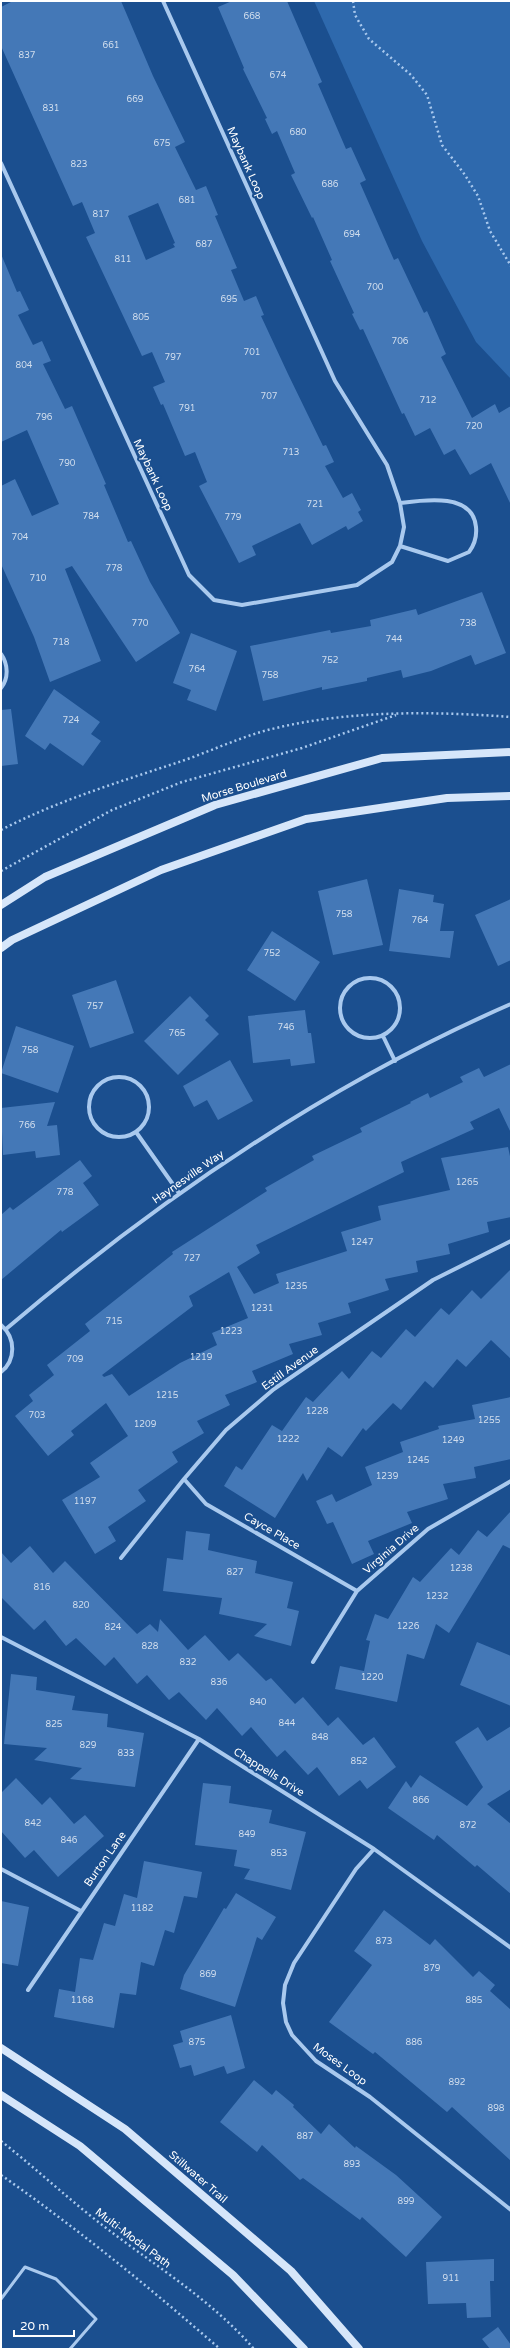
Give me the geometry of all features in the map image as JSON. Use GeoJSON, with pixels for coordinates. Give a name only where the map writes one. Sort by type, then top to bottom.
{"type":"FeatureCollection","features":[{"type":"Feature","properties":{"kind":"main road","name":"Morse Boulevard"},"geometry":{"type":"LineString","coordinates":[[1,905],[45,877],[215,805],[382,758],[511,752]]}},
{"type":"Feature","properties":{"kind":"main road"},"geometry":{"type":"LineString","coordinates":[[1,948],[12,940],[162,870],[306,819],[447,798],[511,796]]}},
{"type":"Feature","properties":{"kind":"main road","name":"Stillwater Trail"},"geometry":{"type":"LineString","coordinates":[[1,2048],[125,2129],[291,2271],[358,2349]]}},
{"type":"Feature","properties":{"kind":"main road"},"geometry":{"type":"LineString","coordinates":[[1,2095],[80,2146],[232,2275],[304,2349]]}},
{"type":"Feature","properties":{"kind":"street","name":"Maybank Loop"},"geometry":{"type":"LineString","coordinates":[[1,163],[189,575],[214,600],[242,605],[357,585],[392,562],[400,546],[404,527],[400,503],[387,465],[335,381],[162,1]]}},
{"type":"Feature","properties":{"kind":"street"},"geometry":{"type":"LineString","coordinates":[[400,503],[426,499],[461,504],[468,510],[476,521],[477,535],[469,552],[448,561],[400,546]]}},
{"type":"Feature","properties":{"kind":"street"},"geometry":{"type":"LineString","coordinates":[[1,654],[6,665],[6,676],[1,688]]}},
{"type":"Feature","properties":{"kind":"street"},"geometry":{"type":"LineString","coordinates":[[365,978],[379,980],[391,988],[397,996],[399,1004],[396,1023],[383,1036],[373,1038],[357,1036],[345,1026],[340,1017],[339,1006],[342,996],[348,987],[356,981],[365,978]]}},
{"type":"Feature","properties":{"kind":"street","name":"Haynesville Way"},"geometry":{"type":"LineString","coordinates":[[6,1329],[93,1258],[179,1193],[263,1138],[395,1061],[511,1004]]}},
{"type":"Feature","properties":{"kind":"street"},"geometry":{"type":"LineString","coordinates":[[383,1036],[395,1061]]}},
{"type":"Feature","properties":{"kind":"street"},"geometry":{"type":"LineString","coordinates":[[120,1076],[129,1078],[144,1090],[149,1108],[143,1125],[136,1132],[127,1136],[111,1136],[98,1128],[91,1119],[89,1109],[90,1099],[94,1089],[102,1082],[120,1076]]}},
{"type":"Feature","properties":{"kind":"street"},"geometry":{"type":"LineString","coordinates":[[136,1132],[179,1193]]}},
{"type":"Feature","properties":{"kind":"street","name":"Estill Avenue"},"geometry":{"type":"LineString","coordinates":[[122,1558],[184,1479],[226,1430],[274,1389],[433,1280],[511,1241]]}},
{"type":"Feature","properties":{"kind":"street"},"geometry":{"type":"LineString","coordinates":[[1,1325],[6,1329],[13,1348],[11,1358],[1,1372]]}},
{"type":"Feature","properties":{"kind":"street","name":"Cayce Place"},"geometry":{"type":"LineString","coordinates":[[184,1479],[206,1504],[357,1591]]}},
{"type":"Feature","properties":{"kind":"street","name":"Virginia Drive"},"geometry":{"type":"LineString","coordinates":[[313,1662],[357,1591],[428,1529],[511,1481]]}},
{"type":"Feature","properties":{"kind":"street","name":"Chappells Drive"},"geometry":{"type":"LineString","coordinates":[[1,1637],[199,1740],[374,1849],[511,1948]]}},
{"type":"Feature","properties":{"kind":"street","name":"Burton Lane"},"geometry":{"type":"LineString","coordinates":[[28,1990],[80,1911],[199,1740]]}},
{"type":"Feature","properties":{"kind":"street","name":"Moses Loop"},"geometry":{"type":"LineString","coordinates":[[374,1849],[356,1869],[294,1963],[285,1985],[283,2004],[286,2022],[292,2035],[316,2061],[370,2097],[511,2210]]}},
{"type":"Feature","properties":{"kind":"street"},"geometry":{"type":"LineString","coordinates":[[1,1869],[80,1911]]}},
{"type":"Feature","properties":{"kind":"lane"},"geometry":{"type":"LineString","coordinates":[[1,2299],[25,2267],[56,2279],[96,2319],[70,2349]]}},
{"type":"Feature","properties":{"kind":"path"},"geometry":{"type":"LineString","coordinates":[[353,1],[355,15],[369,39],[411,75],[427,95],[442,146],[465,175],[478,196],[490,231],[511,266]]}},
{"type":"Feature","properties":{"kind":"path"},"geometry":{"type":"LineString","coordinates":[[1,830],[29,816],[108,786],[264,732],[316,720],[400,714],[469,714],[511,717]]}},
{"type":"Feature","properties":{"kind":"path"},"geometry":{"type":"LineString","coordinates":[[1,871],[112,810],[182,782],[302,748],[400,714]]}},
{"type":"Feature","properties":{"kind":"path","name":"Multi-Modal Path"},"geometry":{"type":"LineString","coordinates":[[1,2141],[96,2220],[183,2285],[242,2335],[254,2349]]}},
{"type":"Feature","properties":{"kind":"path"},"geometry":{"type":"LineString","coordinates":[[1,2175],[69,2223],[147,2286],[220,2349]]}},
{"type":"Feature","properties":{"kind":"shaded area"},"geometry":{"type":"Polygon","coordinates":[[[314,1],[511,1],[511,379],[476,342],[422,241],[314,1]]]}},
{"type":"Feature","properties":{"kind":"building"},"geometry":{"type":"Polygon","coordinates":[[[13,1],[121,1],[153,76],[185,142],[175,147],[196,190],[206,186],[218,215],[215,216],[237,268],[231,270],[244,301],[256,296],[264,315],[261,316],[288,374],[323,446],[326,445],[334,462],[325,466],[343,498],[352,493],[361,510],[358,512],[363,521],[348,530],[346,526],[312,545],[300,523],[252,546],[256,555],[239,563],[199,486],[207,482],[195,452],[185,456],[163,404],[161,405],[153,387],[165,382],[152,352],[142,356],[86,237],[95,233],[82,202],[73,206],[1,46],[1,7],[13,1]],[[158,203],[128,216],[146,260],[175,247],[173,244],[175,243],[158,203]]]}},
{"type":"Feature","properties":{"kind":"building"},"geometry":{"type":"Polygon","coordinates":[[[232,1],[287,1],[322,82],[318,84],[346,149],[351,147],[366,180],[360,183],[394,260],[398,258],[424,313],[427,311],[446,354],[441,357],[472,418],[495,404],[499,413],[511,406],[511,505],[491,463],[470,475],[455,449],[444,455],[430,428],[415,436],[404,413],[402,414],[363,329],[360,330],[352,314],[354,313],[330,261],[332,260],[313,217],[312,218],[291,175],[295,173],[277,131],[272,134],[265,119],[267,118],[243,69],[244,68],[218,7],[232,1]]]}},
{"type":"Feature","properties":{"kind":"building"},"geometry":{"type":"Polygon","coordinates":[[[1,254],[17,292],[20,291],[29,310],[18,315],[33,345],[42,341],[51,361],[43,364],[65,409],[72,406],[106,484],[104,485],[128,542],[131,541],[150,582],[180,633],[136,662],[72,566],[65,569],[101,661],[50,682],[34,637],[1,564],[1,486],[15,479],[32,516],[59,504],[27,430],[1,442],[1,254]]]}},
{"type":"Feature","properties":{"kind":"building"},"geometry":{"type":"Polygon","coordinates":[[[482,592],[506,653],[475,665],[471,655],[431,671],[403,678],[401,670],[367,678],[367,681],[322,690],[322,687],[263,701],[250,646],[330,630],[331,633],[371,626],[370,620],[416,609],[418,615],[482,592]]]}},
{"type":"Feature","properties":{"kind":"building"},"geometry":{"type":"Polygon","coordinates":[[[191,633],[237,651],[216,711],[187,700],[191,690],[173,683],[191,633]]]}},
{"type":"Feature","properties":{"kind":"building"},"geometry":{"type":"Polygon","coordinates":[[[54,689],[100,722],[91,734],[101,741],[83,766],[50,743],[45,750],[25,736],[54,689]]]}},
{"type":"Feature","properties":{"kind":"building"},"geometry":{"type":"Polygon","coordinates":[[[11,709],[18,764],[1,766],[1,710],[11,709]]]}},
{"type":"Feature","properties":{"kind":"building"},"geometry":{"type":"Polygon","coordinates":[[[367,879],[383,945],[333,955],[318,891],[367,879]]]}},
{"type":"Feature","properties":{"kind":"building"},"geometry":{"type":"Polygon","coordinates":[[[399,889],[434,895],[433,902],[444,904],[440,931],[454,931],[450,958],[389,951],[399,889]]]}},
{"type":"Feature","properties":{"kind":"building"},"geometry":{"type":"Polygon","coordinates":[[[511,899],[511,960],[498,966],[475,915],[511,899]]]}},
{"type":"Feature","properties":{"kind":"building"},"geometry":{"type":"Polygon","coordinates":[[[272,931],[320,962],[295,1001],[247,970],[272,931]]]}},
{"type":"Feature","properties":{"kind":"building"},"geometry":{"type":"Polygon","coordinates":[[[116,980],[134,1033],[90,1048],[72,995],[116,980]]]}},
{"type":"Feature","properties":{"kind":"building"},"geometry":{"type":"Polygon","coordinates":[[[190,996],[209,1016],[205,1020],[219,1034],[178,1075],[144,1041],[190,996]]]}},
{"type":"Feature","properties":{"kind":"building"},"geometry":{"type":"Polygon","coordinates":[[[305,1010],[308,1033],[311,1033],[315,1063],[291,1066],[290,1059],[253,1063],[248,1016],[305,1010]]]}},
{"type":"Feature","properties":{"kind":"building"},"geometry":{"type":"Polygon","coordinates":[[[16,1026],[74,1046],[58,1093],[1,1073],[16,1026]]]}},
{"type":"Feature","properties":{"kind":"building"},"geometry":{"type":"Polygon","coordinates":[[[230,1060],[253,1101],[218,1120],[207,1100],[194,1107],[183,1086],[230,1060]]]}},
{"type":"Feature","properties":{"kind":"building"},"geometry":{"type":"Polygon","coordinates":[[[511,1064],[511,1133],[499,1108],[470,1122],[474,1129],[401,1162],[404,1172],[256,1245],[260,1253],[237,1267],[254,1294],[279,1283],[276,1274],[347,1251],[341,1232],[381,1220],[378,1206],[450,1190],[441,1158],[508,1147],[511,1161],[511,1217],[487,1222],[489,1232],[448,1244],[450,1254],[416,1261],[418,1272],[385,1279],[389,1290],[348,1303],[351,1313],[318,1323],[322,1335],[289,1344],[293,1354],[252,1371],[257,1382],[225,1395],[230,1405],[197,1421],[204,1433],[172,1452],[178,1462],[138,1490],[146,1501],[108,1527],[116,1541],[95,1554],[62,1500],[100,1477],[90,1463],[128,1436],[106,1403],[71,1431],[74,1435],[48,1456],[15,1416],[33,1401],[29,1395],[54,1375],[47,1365],[90,1331],[85,1324],[173,1254],[172,1252],[267,1191],[265,1188],[314,1160],[312,1156],[362,1132],[360,1128],[428,1093],[430,1098],[463,1082],[460,1077],[479,1068],[484,1077],[511,1064]],[[229,1272],[189,1296],[193,1306],[102,1375],[104,1377],[112,1374],[129,1396],[180,1363],[217,1345],[212,1333],[248,1318],[229,1272]]]}},
{"type":"Feature","properties":{"kind":"building"},"geometry":{"type":"Polygon","coordinates":[[[55,1102],[47,1126],[57,1125],[60,1155],[36,1158],[35,1151],[3,1155],[1,1108],[55,1102]]]}},
{"type":"Feature","properties":{"kind":"building"},"geometry":{"type":"Polygon","coordinates":[[[80,1160],[92,1176],[83,1183],[99,1205],[62,1232],[61,1230],[1,1280],[1,1215],[10,1207],[13,1210],[80,1160]]]}},
{"type":"Feature","properties":{"kind":"building"},"geometry":{"type":"Polygon","coordinates":[[[511,1269],[511,1359],[491,1340],[466,1367],[457,1359],[433,1388],[425,1381],[401,1410],[393,1403],[366,1431],[363,1428],[342,1457],[328,1447],[307,1481],[303,1473],[275,1518],[224,1486],[236,1466],[242,1470],[272,1425],[282,1431],[306,1397],[313,1402],[342,1371],[349,1379],[372,1351],[381,1358],[406,1329],[415,1337],[441,1308],[449,1315],[472,1290],[481,1299],[511,1269]]]}},
{"type":"Feature","properties":{"kind":"building"},"geometry":{"type":"Polygon","coordinates":[[[511,1397],[511,1459],[474,1467],[476,1478],[443,1484],[448,1499],[407,1512],[412,1523],[368,1541],[374,1554],[352,1564],[333,1522],[327,1524],[316,1501],[332,1494],[336,1502],[372,1485],[365,1467],[403,1452],[400,1442],[439,1429],[438,1426],[475,1419],[472,1405],[511,1397]]]}},
{"type":"Feature","properties":{"kind":"building"},"geometry":{"type":"Polygon","coordinates":[[[511,1511],[511,1549],[503,1545],[449,1633],[436,1624],[424,1659],[407,1654],[397,1702],[335,1689],[340,1666],[364,1671],[370,1641],[366,1640],[375,1614],[388,1619],[413,1577],[420,1582],[451,1548],[459,1555],[478,1530],[487,1537],[511,1511]]]}},
{"type":"Feature","properties":{"kind":"building"},"geometry":{"type":"Polygon","coordinates":[[[186,1531],[210,1534],[208,1550],[257,1561],[255,1573],[293,1582],[287,1608],[299,1611],[291,1646],[254,1636],[267,1624],[219,1614],[222,1598],[163,1591],[167,1558],[183,1560],[186,1531]]]}},
{"type":"Feature","properties":{"kind":"building"},"geometry":{"type":"Polygon","coordinates":[[[30,1546],[53,1573],[65,1561],[137,1634],[150,1624],[158,1632],[160,1619],[188,1650],[205,1635],[229,1661],[238,1653],[266,1681],[271,1678],[295,1704],[303,1697],[328,1726],[338,1717],[363,1745],[374,1737],[396,1767],[367,1789],[360,1780],[339,1796],[317,1767],[308,1775],[285,1750],[277,1757],[251,1727],[242,1736],[217,1708],[206,1720],[179,1692],[169,1700],[147,1675],[137,1684],[114,1657],[105,1666],[76,1638],[66,1646],[45,1620],[34,1630],[1,1597],[1,1552],[11,1563],[30,1546]]]}},
{"type":"Feature","properties":{"kind":"building"},"geometry":{"type":"Polygon","coordinates":[[[477,1642],[511,1656],[511,1706],[460,1685],[477,1642]]]}},
{"type":"Feature","properties":{"kind":"building"},"geometry":{"type":"Polygon","coordinates":[[[11,1674],[37,1677],[36,1690],[75,1696],[72,1710],[108,1714],[107,1727],[144,1733],[135,1787],[70,1779],[82,1768],[34,1760],[47,1748],[4,1744],[11,1674]]]}},
{"type":"Feature","properties":{"kind":"building"},"geometry":{"type":"Polygon","coordinates":[[[511,1726],[511,1789],[487,1804],[511,1824],[511,1894],[477,1865],[475,1867],[437,1835],[434,1840],[388,1808],[406,1781],[411,1788],[420,1775],[467,1806],[483,1787],[455,1742],[478,1727],[487,1741],[511,1726]]]}},
{"type":"Feature","properties":{"kind":"building"},"geometry":{"type":"Polygon","coordinates":[[[16,1778],[42,1805],[50,1797],[74,1824],[85,1815],[104,1836],[58,1877],[34,1850],[25,1858],[1,1831],[1,1793],[16,1778]]]}},
{"type":"Feature","properties":{"kind":"building"},"geometry":{"type":"Polygon","coordinates":[[[203,1783],[231,1786],[229,1803],[272,1810],[269,1823],[306,1832],[291,1890],[244,1879],[250,1869],[234,1866],[237,1850],[195,1845],[203,1783]]]}},
{"type":"Feature","properties":{"kind":"building"},"geometry":{"type":"Polygon","coordinates":[[[144,1861],[202,1872],[197,1898],[184,1896],[174,1933],[165,1930],[154,1966],[141,1962],[136,1995],[120,1993],[114,2028],[54,2017],[59,1989],[75,1992],[80,1958],[93,1960],[104,1923],[115,1926],[124,1894],[137,1898],[144,1861]]]}},
{"type":"Feature","properties":{"kind":"building"},"geometry":{"type":"Polygon","coordinates":[[[236,1893],[276,1917],[262,1940],[257,1937],[235,2007],[180,1989],[184,1975],[224,1908],[226,1909],[236,1893]]]}},
{"type":"Feature","properties":{"kind":"building"},"geometry":{"type":"Polygon","coordinates":[[[1,1901],[29,1907],[18,1966],[1,1963],[1,1901]]]}},
{"type":"Feature","properties":{"kind":"building"},"geometry":{"type":"Polygon","coordinates":[[[384,1910],[430,1945],[435,1939],[473,1977],[479,1971],[495,1985],[490,1991],[511,2010],[511,2161],[452,2107],[447,2112],[375,2052],[373,2054],[329,2022],[372,1965],[354,1951],[384,1910]]]}},
{"type":"Feature","properties":{"kind":"building"},"geometry":{"type":"Polygon","coordinates":[[[231,2015],[245,2068],[227,2074],[224,2066],[194,2076],[191,2065],[180,2068],[173,2045],[183,2042],[180,2031],[231,2015]]]}},
{"type":"Feature","properties":{"kind":"building"},"geometry":{"type":"Polygon","coordinates":[[[254,2080],[272,2095],[276,2090],[294,2105],[293,2107],[321,2134],[329,2124],[355,2148],[356,2146],[396,2175],[442,2217],[406,2257],[362,2217],[360,2220],[303,2178],[300,2180],[262,2145],[257,2152],[220,2122],[254,2080]]]}},
{"type":"Feature","properties":{"kind":"building"},"geometry":{"type":"Polygon","coordinates":[[[494,2259],[494,2281],[490,2281],[491,2317],[467,2318],[466,2303],[428,2304],[426,2262],[494,2259]]]}},
{"type":"Feature","properties":{"kind":"building"},"geometry":{"type":"Polygon","coordinates":[[[498,2327],[511,2345],[511,2349],[490,2349],[482,2339],[498,2327]]]}}]}
